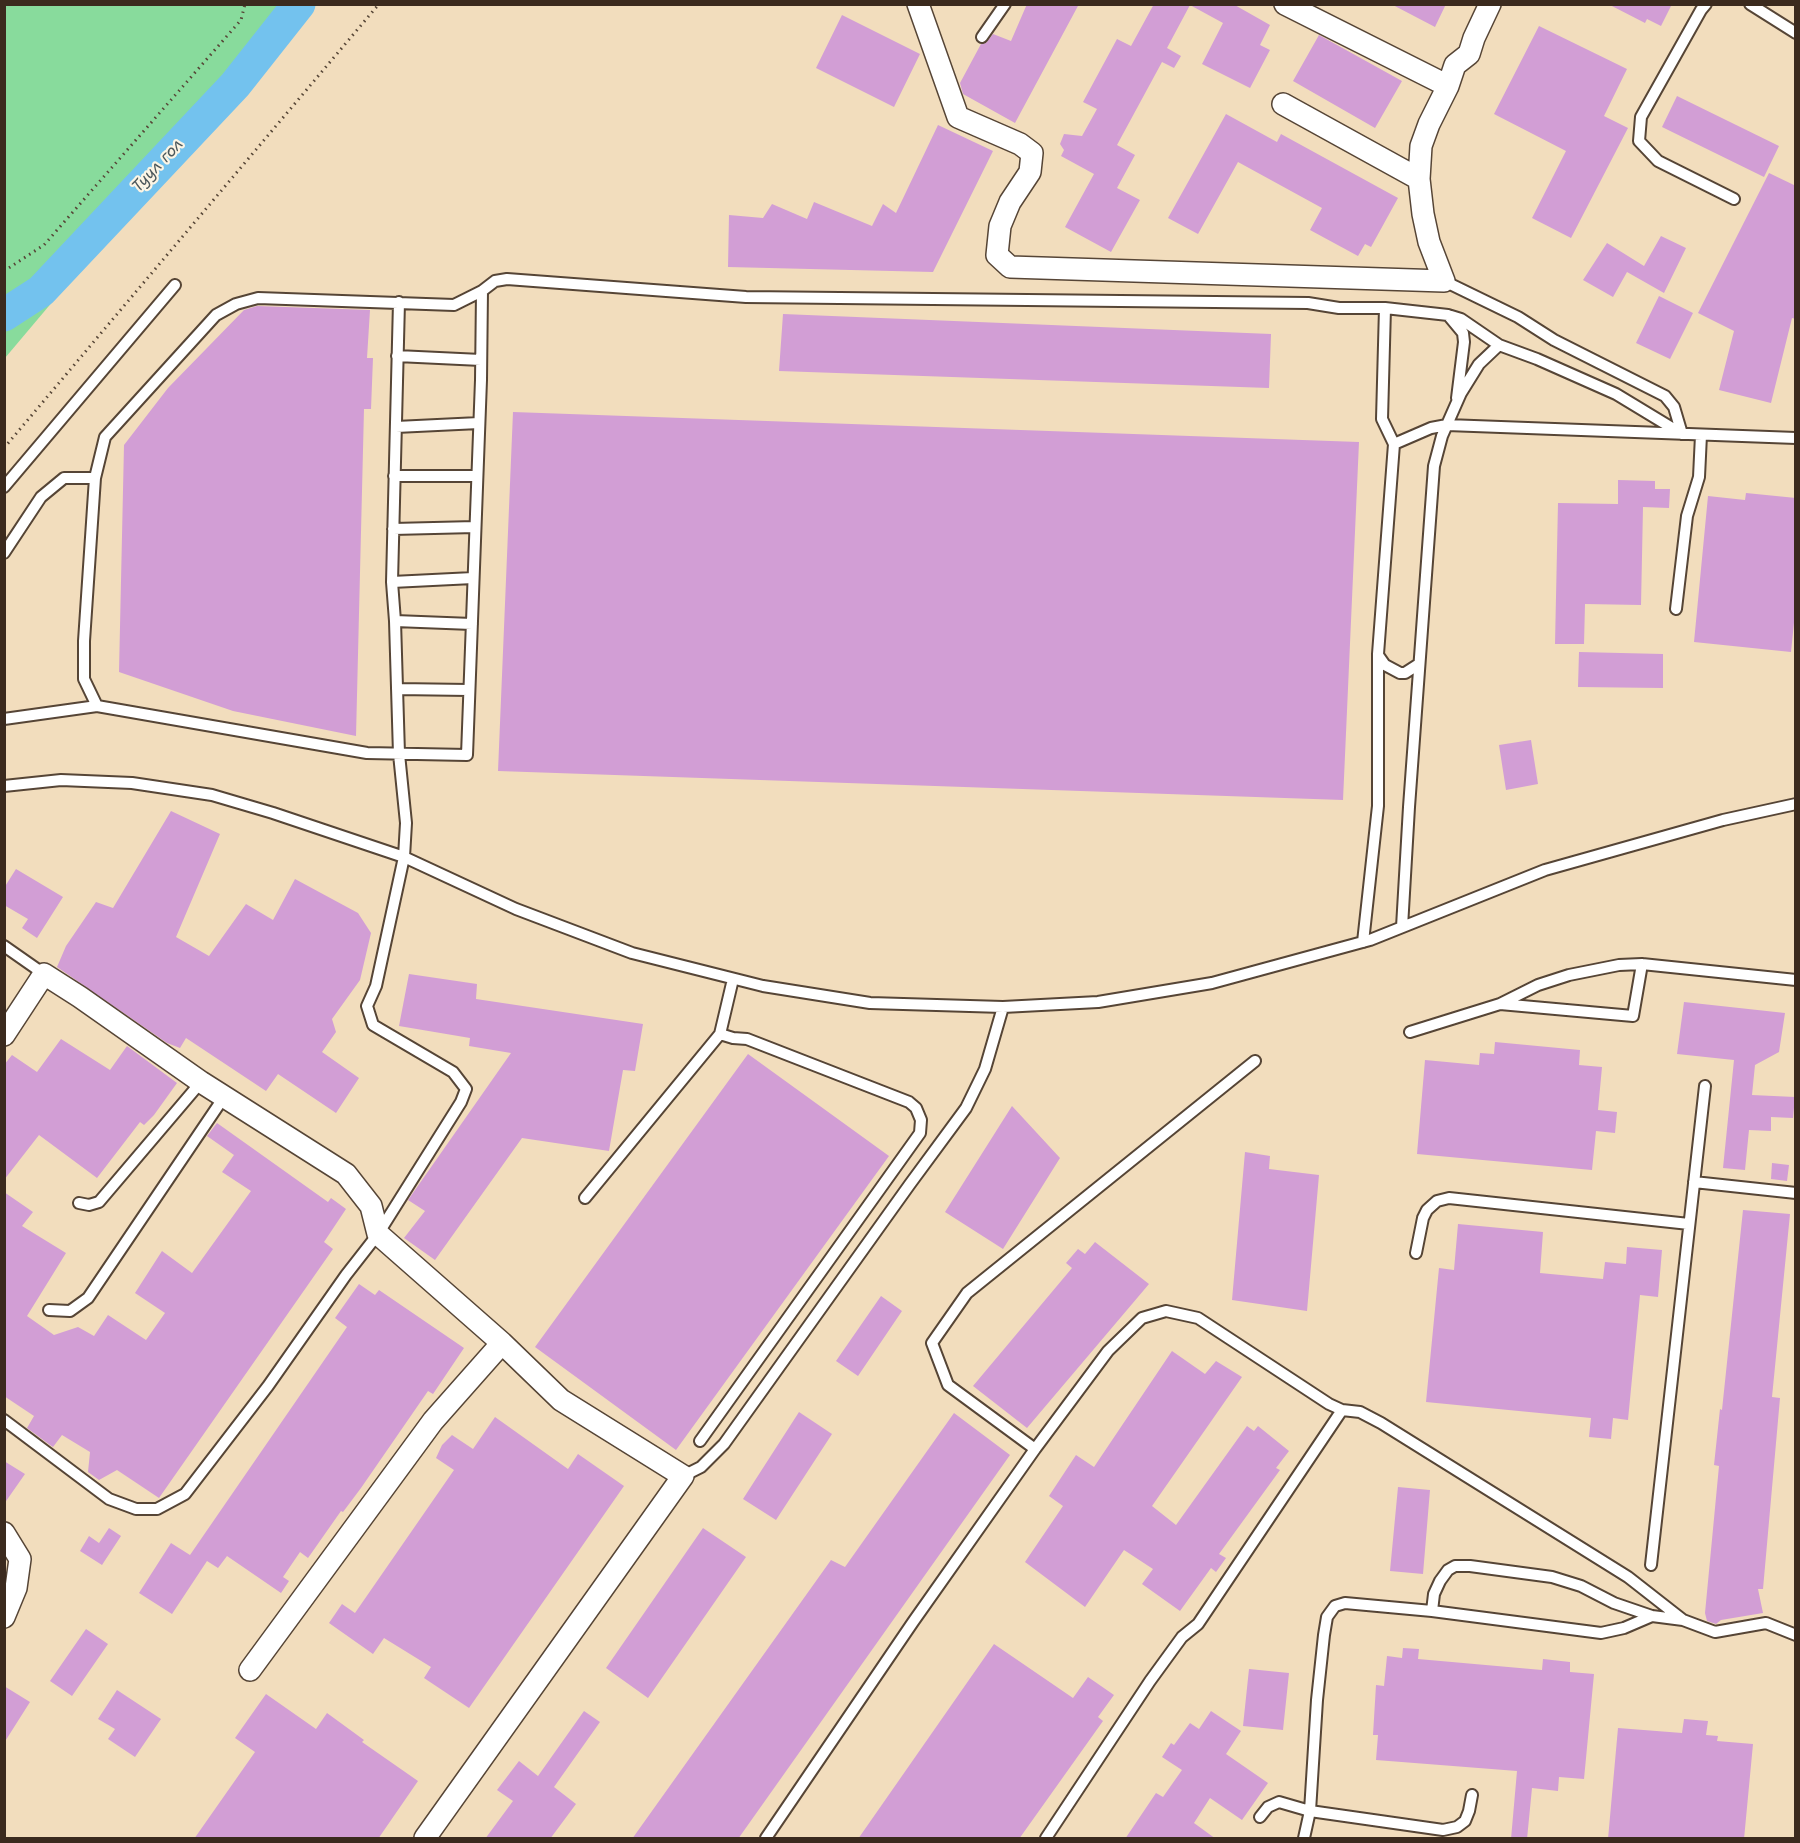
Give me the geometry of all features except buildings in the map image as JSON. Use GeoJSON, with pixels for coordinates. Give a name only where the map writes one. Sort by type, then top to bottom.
{"type":"FeatureCollection","features":[{"type":"Feature","properties":{"kind":"street"},"geometry":{"type":"LineString","coordinates":[[918,4],[958,117],[1020,144],[1032,153],[1030,172],[1010,202],[1000,226],[997,255],[1010,267],[1444,280],[1429,242],[1423,214],[1419,179],[1420,146],[1448,86],[1455,65],[1470,54],[1474,38],[1490,4]]}},
{"type":"Feature","properties":{"kind":"street"},"geometry":{"type":"LineString","coordinates":[[1285,4],[1448,86]]}},
{"type":"Feature","properties":{"kind":"street"},"geometry":{"type":"LineString","coordinates":[[1282,104],[1419,179]]}},
{"type":"Feature","properties":{"kind":"street"},"geometry":{"type":"LineString","coordinates":[[4,1035],[44,974],[80,997],[201,1082],[346,1174],[371,1206],[378,1234],[502,1342],[561,1400],[683,1476],[425,1839]]}},
{"type":"Feature","properties":{"kind":"street"},"geometry":{"type":"LineString","coordinates":[[250,1670],[433,1421],[502,1342]]}},
{"type":"Feature","properties":{"kind":"street"},"geometry":{"type":"LineString","coordinates":[[4,1533],[20,1559],[16,1588],[4,1617]]}},
{"type":"Feature","properties":{"kind":"lane"},"geometry":{"type":"LineString","coordinates":[[982,37],[1005,4]]}},
{"type":"Feature","properties":{"kind":"lane"},"geometry":{"type":"LineString","coordinates":[[1706,4],[1641,117],[1639,141],[1658,161],[1734,199]]}},
{"type":"Feature","properties":{"kind":"lane"},"geometry":{"type":"LineString","coordinates":[[1750,4],[1796,33]]}},
{"type":"Feature","properties":{"kind":"lane"},"geometry":{"type":"LineString","coordinates":[[98,706],[84,679],[84,641],[95,478],[105,436],[216,315],[236,304],[258,298],[453,305],[482,291],[495,281],[507,279],[746,297],[1308,303],[1339,308],[1384,308],[1448,315],[1471,325],[1499,345],[1616,394],[1682,434]]}},
{"type":"Feature","properties":{"kind":"lane"},"geometry":{"type":"LineString","coordinates":[[1444,280],[1518,317],[1554,340],[1665,396],[1674,406],[1682,434]]}},
{"type":"Feature","properties":{"kind":"lane"},"geometry":{"type":"LineString","coordinates":[[4,487],[175,285]]}},
{"type":"Feature","properties":{"kind":"lane"},"geometry":{"type":"LineString","coordinates":[[4,719],[98,706],[367,753],[467,755],[482,291]]}},
{"type":"Feature","properties":{"kind":"lane"},"geometry":{"type":"LineString","coordinates":[[4,1420],[109,1499],[135,1509],[157,1509],[185,1494],[268,1386],[346,1275],[378,1234],[461,1102],[466,1089],[453,1072],[373,1024],[367,1006],[376,986],[404,857],[406,823],[399,754],[392,582],[399,302]]}},
{"type":"Feature","properties":{"kind":"lane"},"geometry":{"type":"LineString","coordinates":[[1363,942],[1378,806],[1378,654],[1394,444],[1382,419],[1384,308]]}},
{"type":"Feature","properties":{"kind":"lane"},"geometry":{"type":"LineString","coordinates":[[1448,315],[1463,333],[1464,342],[1457,404]]}},
{"type":"Feature","properties":{"kind":"lane"},"geometry":{"type":"LineString","coordinates":[[1402,927],[1434,466],[1442,436],[1457,404],[1479,364],[1499,345]]}},
{"type":"Feature","properties":{"kind":"lane"},"geometry":{"type":"LineString","coordinates":[[397,356],[481,360]]}},
{"type":"Feature","properties":{"kind":"lane"},"geometry":{"type":"LineString","coordinates":[[396,427],[479,423]]}},
{"type":"Feature","properties":{"kind":"lane"},"geometry":{"type":"LineString","coordinates":[[1394,444],[1431,428],[1447,425],[1796,438]]}},
{"type":"Feature","properties":{"kind":"lane"},"geometry":{"type":"LineString","coordinates":[[1676,609],[1687,516],[1699,477],[1701,435]]}},
{"type":"Feature","properties":{"kind":"lane"},"geometry":{"type":"LineString","coordinates":[[394,476],[477,476]]}},
{"type":"Feature","properties":{"kind":"lane"},"geometry":{"type":"LineString","coordinates":[[4,553],[40,497],[64,478],[95,478]]}},
{"type":"Feature","properties":{"kind":"lane"},"geometry":{"type":"LineString","coordinates":[[393,529],[475,527]]}},
{"type":"Feature","properties":{"kind":"lane"},"geometry":{"type":"LineString","coordinates":[[392,582],[474,578]]}},
{"type":"Feature","properties":{"kind":"lane"},"geometry":{"type":"LineString","coordinates":[[395,621],[472,624]]}},
{"type":"Feature","properties":{"kind":"lane"},"geometry":{"type":"LineString","coordinates":[[1378,654],[1385,665],[1400,673],[1405,673],[1419,664]]}},
{"type":"Feature","properties":{"kind":"lane"},"geometry":{"type":"LineString","coordinates":[[397,689],[469,690]]}},
{"type":"Feature","properties":{"kind":"lane"},"geometry":{"type":"LineString","coordinates":[[4,786],[61,780],[132,783],[212,795],[404,857],[516,909],[633,953],[763,986],[870,1003],[1003,1006],[1098,1002],[1212,983],[1363,942],[1545,870],[1723,820],[1796,804]]}},
{"type":"Feature","properties":{"kind":"lane"},"geometry":{"type":"LineString","coordinates":[[4,946],[44,974]]}},
{"type":"Feature","properties":{"kind":"lane"},"geometry":{"type":"LineString","coordinates":[[1410,1032],[1500,1004],[1538,985],[1569,975],[1619,965],[1642,964],[1796,980]]}},
{"type":"Feature","properties":{"kind":"lane"},"geometry":{"type":"LineString","coordinates":[[1500,1004],[1633,1016],[1642,964]]}},
{"type":"Feature","properties":{"kind":"lane"},"geometry":{"type":"LineString","coordinates":[[585,1198],[720,1034],[733,979]]}},
{"type":"Feature","properties":{"kind":"lane"},"geometry":{"type":"LineString","coordinates":[[683,1476],[701,1467],[724,1444],[966,1108],[985,1069],[1003,1006]]}},
{"type":"Feature","properties":{"kind":"lane"},"geometry":{"type":"LineString","coordinates":[[700,1441],[920,1133],[921,1120],[916,1108],[909,1102],[747,1039],[720,1034]]}},
{"type":"Feature","properties":{"kind":"lane"},"geometry":{"type":"LineString","coordinates":[[1035,1449],[948,1385],[932,1343],[967,1293],[1255,1061]]}},
{"type":"Feature","properties":{"kind":"lane"},"geometry":{"type":"LineString","coordinates":[[79,1203],[89,1205],[99,1202],[201,1082]]}},
{"type":"Feature","properties":{"kind":"lane"},"geometry":{"type":"LineString","coordinates":[[1651,1565],[1705,1086]]}},
{"type":"Feature","properties":{"kind":"lane"},"geometry":{"type":"LineString","coordinates":[[49,1310],[70,1311],[88,1298],[224,1097]]}},
{"type":"Feature","properties":{"kind":"lane"},"geometry":{"type":"LineString","coordinates":[[1694,1182],[1796,1193]]}},
{"type":"Feature","properties":{"kind":"lane"},"geometry":{"type":"LineString","coordinates":[[1416,1253],[1428,1210],[1437,1201],[1449,1198],[1689,1224]]}},
{"type":"Feature","properties":{"kind":"lane"},"geometry":{"type":"LineString","coordinates":[[766,1839],[906,1632],[1035,1449],[1108,1351],[1142,1318],[1166,1311],[1198,1318],[1320,1398],[1342,1410],[1360,1412],[1381,1423],[1628,1577],[1683,1620]]}},
{"type":"Feature","properties":{"kind":"lane"},"geometry":{"type":"LineString","coordinates":[[1046,1839],[1150,1682],[1182,1637],[1198,1624],[1342,1410]]}},
{"type":"Feature","properties":{"kind":"lane"},"geometry":{"type":"LineString","coordinates":[[1432,1611],[1434,1594],[1448,1570],[1455,1566],[1470,1566],[1552,1577],[1581,1586],[1614,1603],[1652,1616],[1683,1620],[1715,1632],[1766,1623],[1796,1635]]}},
{"type":"Feature","properties":{"kind":"lane"},"geometry":{"type":"LineString","coordinates":[[1304,1839],[1310,1811],[1317,1700],[1327,1617],[1335,1606],[1345,1603],[1432,1611],[1601,1633],[1624,1628],[1652,1616]]}},
{"type":"Feature","properties":{"kind":"lane"},"geometry":{"type":"LineString","coordinates":[[1260,1817],[1268,1807],[1280,1802],[1310,1811],[1443,1830],[1457,1827],[1465,1821],[1472,1795]]}},
{"type":"Feature","properties":{"kind":"path"},"geometry":{"type":"LineString","coordinates":[[4,271],[44,245],[241,20],[244,4]]}},
{"type":"Feature","properties":{"kind":"path"},"geometry":{"type":"LineString","coordinates":[[4,448],[379,4]]}},
{"type":"Feature","properties":{"kind":"green space"},"geometry":{"type":"Polygon","coordinates":[[[4,5],[303,5],[5,358],[4,5]]]}},
{"type":"Feature","properties":{"kind":"waterway","name":"Туул гол"},"geometry":{"type":"LineString","coordinates":[[4,315],[41,291],[235,85],[299,4]]}}]}
